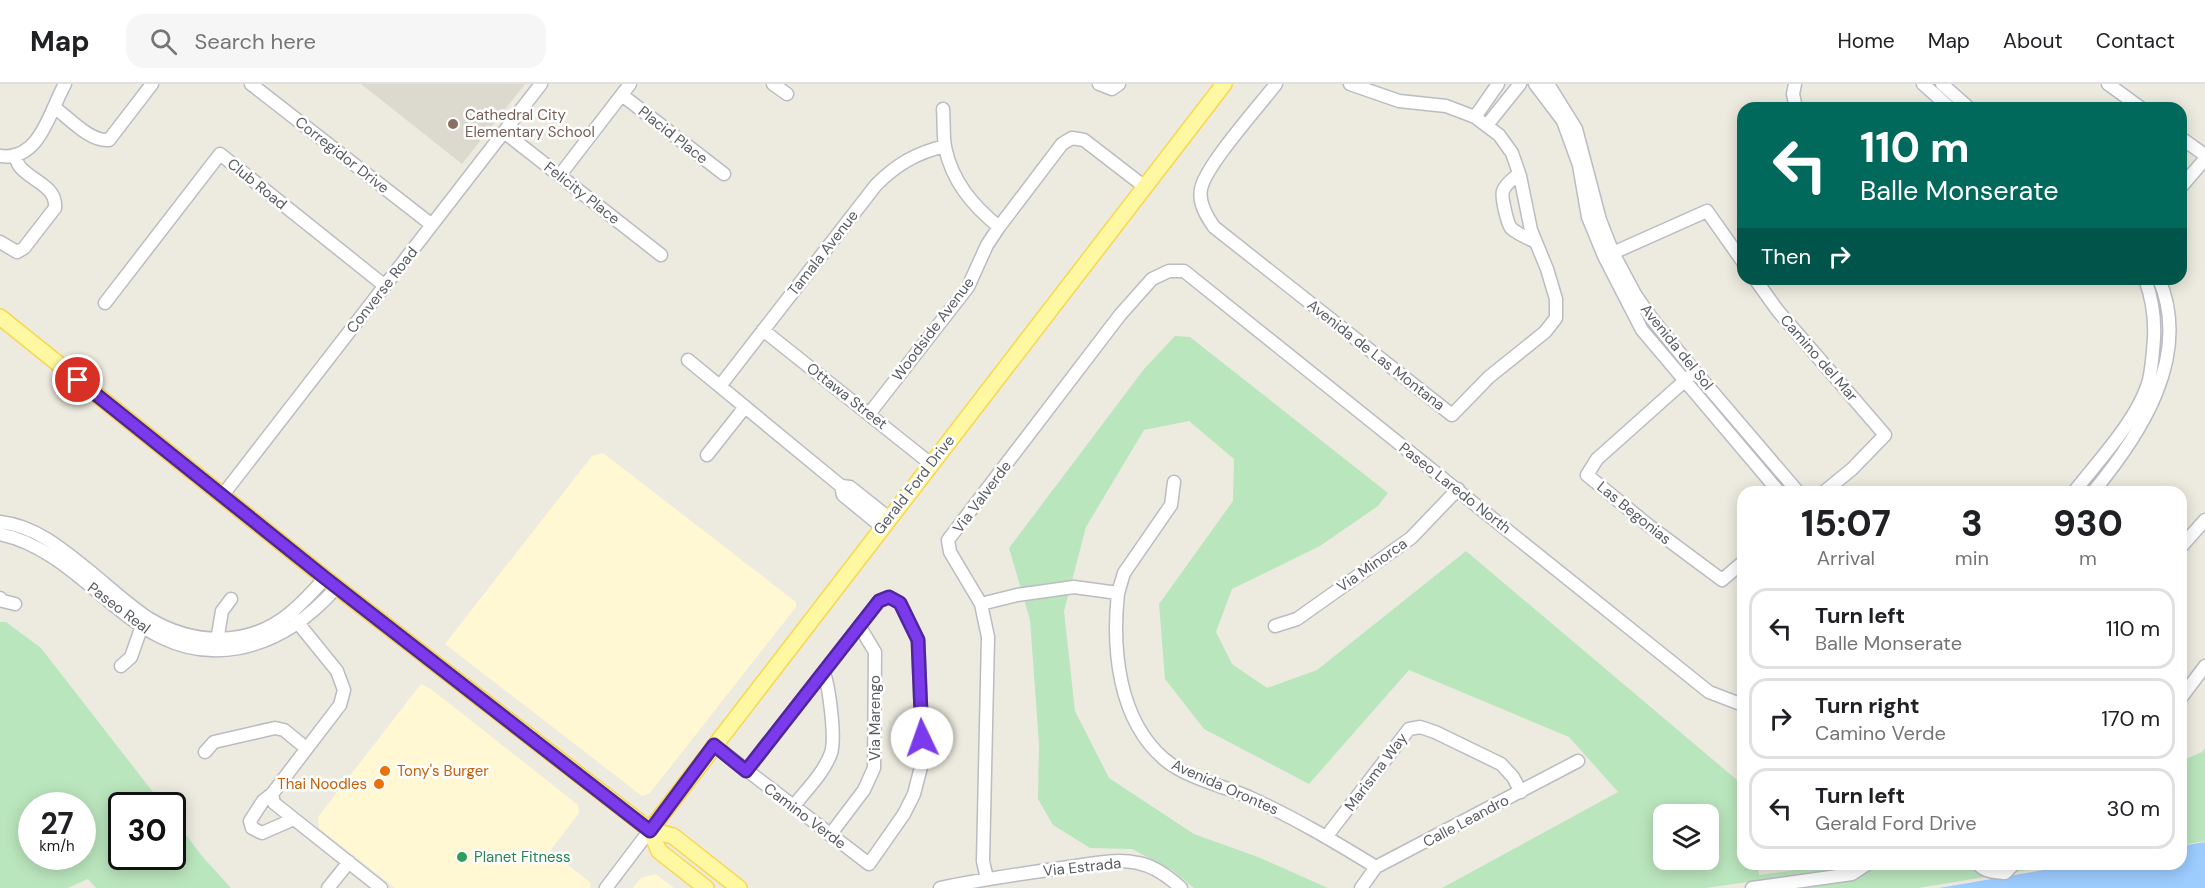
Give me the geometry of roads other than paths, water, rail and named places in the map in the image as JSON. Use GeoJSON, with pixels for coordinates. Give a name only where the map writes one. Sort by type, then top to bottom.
{"type":"FeatureCollection","features":[{"type":"Feature","properties":{"kind":"main road","name":"Gerald Ford Drive"},"geometry":{"type":"LineString","coordinates":[[650,831],[1224,84]]}},
{"type":"Feature","properties":{"kind":"main road"},"geometry":{"type":"LineString","coordinates":[[0,317],[222,496],[650,831],[673,836],[739,888]]}},
{"type":"Feature","properties":{"kind":"main road"},"geometry":{"type":"LineString","coordinates":[[650,831],[659,850],[706,888]]}},
{"type":"Feature","properties":{"kind":"street"},"geometry":{"type":"LineString","coordinates":[[0,156],[25,151],[36,141],[45,129],[65,84]]}},
{"type":"Feature","properties":{"kind":"street"},"geometry":{"type":"LineString","coordinates":[[54,107],[91,136],[101,141],[109,140],[152,84]]}},
{"type":"Feature","properties":{"kind":"street","name":"Corregidor Drive"},"geometry":{"type":"LineString","coordinates":[[251,84],[432,225]]}},
{"type":"Feature","properties":{"kind":"street","name":"Converse Road"},"geometry":{"type":"LineString","coordinates":[[222,496],[541,84]]}},
{"type":"Feature","properties":{"kind":"street"},"geometry":{"type":"LineString","coordinates":[[560,175],[630,84]]}},
{"type":"Feature","properties":{"kind":"street"},"geometry":{"type":"LineString","coordinates":[[773,84],[787,94]]}},
{"type":"Feature","properties":{"kind":"street"},"geometry":{"type":"LineString","coordinates":[[1100,84],[1112,89],[1119,84]]}},
{"type":"Feature","properties":{"kind":"street","name":"Avenida de Las Montana"},"geometry":{"type":"LineString","coordinates":[[1276,84],[1210,169],[1200,190],[1204,213],[1214,227],[1452,415],[1489,377],[1545,332],[1556,318],[1556,299],[1531,230],[1519,174],[1512,153],[1499,135],[1475,117],[1446,106],[1399,101],[1350,84]]}},
{"type":"Feature","properties":{"kind":"street"},"geometry":{"type":"LineString","coordinates":[[1475,117],[1498,84]]}},
{"type":"Feature","properties":{"kind":"street"},"geometry":{"type":"LineString","coordinates":[[1487,125],[1520,84]]}},
{"type":"Feature","properties":{"kind":"street","name":"Avenida del Sol"},"geometry":{"type":"LineString","coordinates":[[1535,84],[1555,109],[1567,131],[1578,165],[1588,217],[1642,330],[1774,486]]}},
{"type":"Feature","properties":{"kind":"street","name":"Avenida del Sol"},"geometry":{"type":"LineString","coordinates":[[1548,84],[1576,129],[1608,255],[1653,320],[1793,486]]}},
{"type":"Feature","properties":{"kind":"street"},"geometry":{"type":"LineString","coordinates":[[1794,102],[1792,94],[1795,84]]}},
{"type":"Feature","properties":{"kind":"street"},"geometry":{"type":"LineString","coordinates":[[1923,84],[1943,102]]}},
{"type":"Feature","properties":{"kind":"street"},"geometry":{"type":"LineString","coordinates":[[1942,84],[1963,102]]}},
{"type":"Feature","properties":{"kind":"street"},"geometry":{"type":"LineString","coordinates":[[2108,84],[2133,102]]}},
{"type":"Feature","properties":{"kind":"street","name":"Placid Place"},"geometry":{"type":"LineString","coordinates":[[622,95],[724,174]]}},
{"type":"Feature","properties":{"kind":"street"},"geometry":{"type":"LineString","coordinates":[[943,109],[945,146],[954,174],[966,195],[999,227]]}},
{"type":"Feature","properties":{"kind":"street","name":"Felicity Place"},"geometry":{"type":"LineString","coordinates":[[504,132],[661,255]]}},
{"type":"Feature","properties":{"kind":"street","name":"Woodside Avenue"},"geometry":{"type":"LineString","coordinates":[[869,414],[968,286],[987,245],[1062,144],[1072,138],[1084,140],[1145,187]]}},
{"type":"Feature","properties":{"kind":"street"},"geometry":{"type":"LineString","coordinates":[[2187,143],[2205,157],[2187,180]]}},
{"type":"Feature","properties":{"kind":"street","name":"Tamala Avenue"},"geometry":{"type":"LineString","coordinates":[[720,386],[876,184],[908,158],[945,146]]}},
{"type":"Feature","properties":{"kind":"street","name":"Club Road"},"geometry":{"type":"LineString","coordinates":[[105,303],[220,154],[385,286]]}},
{"type":"Feature","properties":{"kind":"street"},"geometry":{"type":"LineString","coordinates":[[4,245],[17,252],[24,248],[55,208],[56,200],[52,192],[20,167],[14,155]]}},
{"type":"Feature","properties":{"kind":"street"},"geometry":{"type":"LineString","coordinates":[[1519,174],[1504,188],[1502,193],[1508,223],[1520,234],[1536,242]]}},
{"type":"Feature","properties":{"kind":"street"},"geometry":{"type":"LineString","coordinates":[[1608,255],[1707,211],[1737,254]]}},
{"type":"Feature","properties":{"kind":"street","name":"Paseo Laredo North"},"geometry":{"type":"LineString","coordinates":[[1169,272],[1184,271],[1709,693],[1737,703]]}},
{"type":"Feature","properties":{"kind":"street","name":"Via Valverde"},"geometry":{"type":"LineString","coordinates":[[987,879],[983,861],[988,637],[981,604],[950,552],[948,540],[1120,315],[1152,279],[1169,272]]}},
{"type":"Feature","properties":{"kind":"street","name":"Camino del Mar"},"geometry":{"type":"LineString","coordinates":[[1759,285],[1778,311],[1885,435],[1852,469],[1831,486]]}},
{"type":"Feature","properties":{"kind":"street"},"geometry":{"type":"LineString","coordinates":[[2079,486],[2131,418],[2149,381],[2155,323],[2147,285]]}},
{"type":"Feature","properties":{"kind":"street"},"geometry":{"type":"LineString","coordinates":[[2103,486],[2138,431],[2160,386],[2167,354],[2168,327],[2167,308],[2160,285]]}},
{"type":"Feature","properties":{"kind":"street","name":"Ottawa Street"},"geometry":{"type":"LineString","coordinates":[[763,330],[931,464]]}},
{"type":"Feature","properties":{"kind":"street"},"geometry":{"type":"LineString","coordinates":[[688,360],[841,486],[843,495],[853,496],[886,522]]}},
{"type":"Feature","properties":{"kind":"street","name":"Las Begonias"},"geometry":{"type":"LineString","coordinates":[[1695,371],[1597,459],[1587,475],[1648,525],[1722,580],[1737,567]]}},
{"type":"Feature","properties":{"kind":"street"},"geometry":{"type":"LineString","coordinates":[[707,455],[745,407]]}},
{"type":"Feature","properties":{"kind":"street","name":"Avenida Orontes"},"geometry":{"type":"LineString","coordinates":[[1174,483],[1171,505],[1124,573],[1118,592],[1115,620],[1122,688],[1131,717],[1164,759],[1180,769],[1250,797],[1326,837],[1376,867]]}},
{"type":"Feature","properties":{"kind":"street","name":"Via Minorca"},"geometry":{"type":"LineString","coordinates":[[1275,626],[1297,619],[1411,538],[1458,489]]}},
{"type":"Feature","properties":{"kind":"street"},"geometry":{"type":"LineString","coordinates":[[2187,540],[2205,520]]}},
{"type":"Feature","properties":{"kind":"street","name":"Paseo Real"},"geometry":{"type":"LineString","coordinates":[[0,522],[26,528],[49,539],[74,566],[162,639],[174,644],[260,643],[273,638],[331,582]]}},
{"type":"Feature","properties":{"kind":"street","name":"Paseo Real"},"geometry":{"type":"LineString","coordinates":[[0,534],[22,540],[74,566]]}},
{"type":"Feature","properties":{"kind":"street"},"geometry":{"type":"LineString","coordinates":[[981,604],[1017,595],[1074,587],[1118,592]]}},
{"type":"Feature","properties":{"kind":"street","name":"Camino Verde"},"geometry":{"type":"LineString","coordinates":[[714,745],[869,864],[904,814],[914,794],[921,767],[922,738],[918,640],[900,603],[889,597],[879,601],[860,627]]}},
{"type":"Feature","properties":{"kind":"street"},"geometry":{"type":"LineString","coordinates":[[0,598],[15,604]]}},
{"type":"Feature","properties":{"kind":"street"},"geometry":{"type":"LineString","coordinates":[[216,645],[222,611],[231,599]]}},
{"type":"Feature","properties":{"kind":"street"},"geometry":{"type":"LineString","coordinates":[[294,618],[337,671],[344,690],[340,705],[272,794],[263,801],[250,821],[252,828],[261,833],[294,819]]}},
{"type":"Feature","properties":{"kind":"street"},"geometry":{"type":"LineString","coordinates":[[121,666],[131,657],[144,622]]}},
{"type":"Feature","properties":{"kind":"street"},"geometry":{"type":"LineString","coordinates":[[746,771],[860,627]]}},
{"type":"Feature","properties":{"kind":"street","name":"Via Marengo"},"geometry":{"type":"LineString","coordinates":[[830,835],[864,790],[874,768],[875,652],[860,627]]}},
{"type":"Feature","properties":{"kind":"street"},"geometry":{"type":"LineString","coordinates":[[2187,690],[2205,666]]}},
{"type":"Feature","properties":{"kind":"street"},"geometry":{"type":"LineString","coordinates":[[793,807],[823,769],[832,750],[829,688],[824,673]]}},
{"type":"Feature","properties":{"kind":"street","name":"Marisma Way"},"geometry":{"type":"LineString","coordinates":[[1326,837],[1409,729],[1420,727],[1435,732],[1502,764],[1513,777],[1521,792]]}},
{"type":"Feature","properties":{"kind":"street"},"geometry":{"type":"LineString","coordinates":[[205,752],[214,742],[275,728],[284,729],[306,748]]}},
{"type":"Feature","properties":{"kind":"street","name":"Calle Leandro"},"geometry":{"type":"LineString","coordinates":[[1361,888],[1376,867],[1578,761]]}},
{"type":"Feature","properties":{"kind":"street"},"geometry":{"type":"LineString","coordinates":[[272,794],[274,803],[381,888]]}},
{"type":"Feature","properties":{"kind":"street","name":"Gerald Ford Drive"},"geometry":{"type":"LineString","coordinates":[[606,888],[650,831]]}},
{"type":"Feature","properties":{"kind":"street","name":"Via Estrada"},"geometry":{"type":"LineString","coordinates":[[940,888],[1114,861],[1137,862],[1153,867],[1181,888]]}},
{"type":"Feature","properties":{"kind":"street"},"geometry":{"type":"LineString","coordinates":[[328,888],[349,862]]}},
{"type":"Feature","properties":{"kind":"street"},"geometry":{"type":"LineString","coordinates":[[1752,888],[1852,874],[1858,870]]}},
{"type":"Feature","properties":{"kind":"water"},"geometry":{"type":"Polygon","coordinates":[[[2205,842],[2205,888],[1939,888],[2044,870],[2187,870],[2187,845],[2205,842]]]}},
{"type":"Feature","properties":{"kind":"place","name":"Cathedral City Elementary School"},"geometry":{"type":"Point","coordinates":[453,124]}},
{"type":"Feature","properties":{"kind":"place","name":"Tony's Burger"},"geometry":{"type":"Point","coordinates":[385,771]}},
{"type":"Feature","properties":{"kind":"place","name":"Thai Noodles"},"geometry":{"type":"Point","coordinates":[379,784]}},
{"type":"Feature","properties":{"kind":"place","name":"Planet Fitness"},"geometry":{"type":"Point","coordinates":[462,857]}}]}
